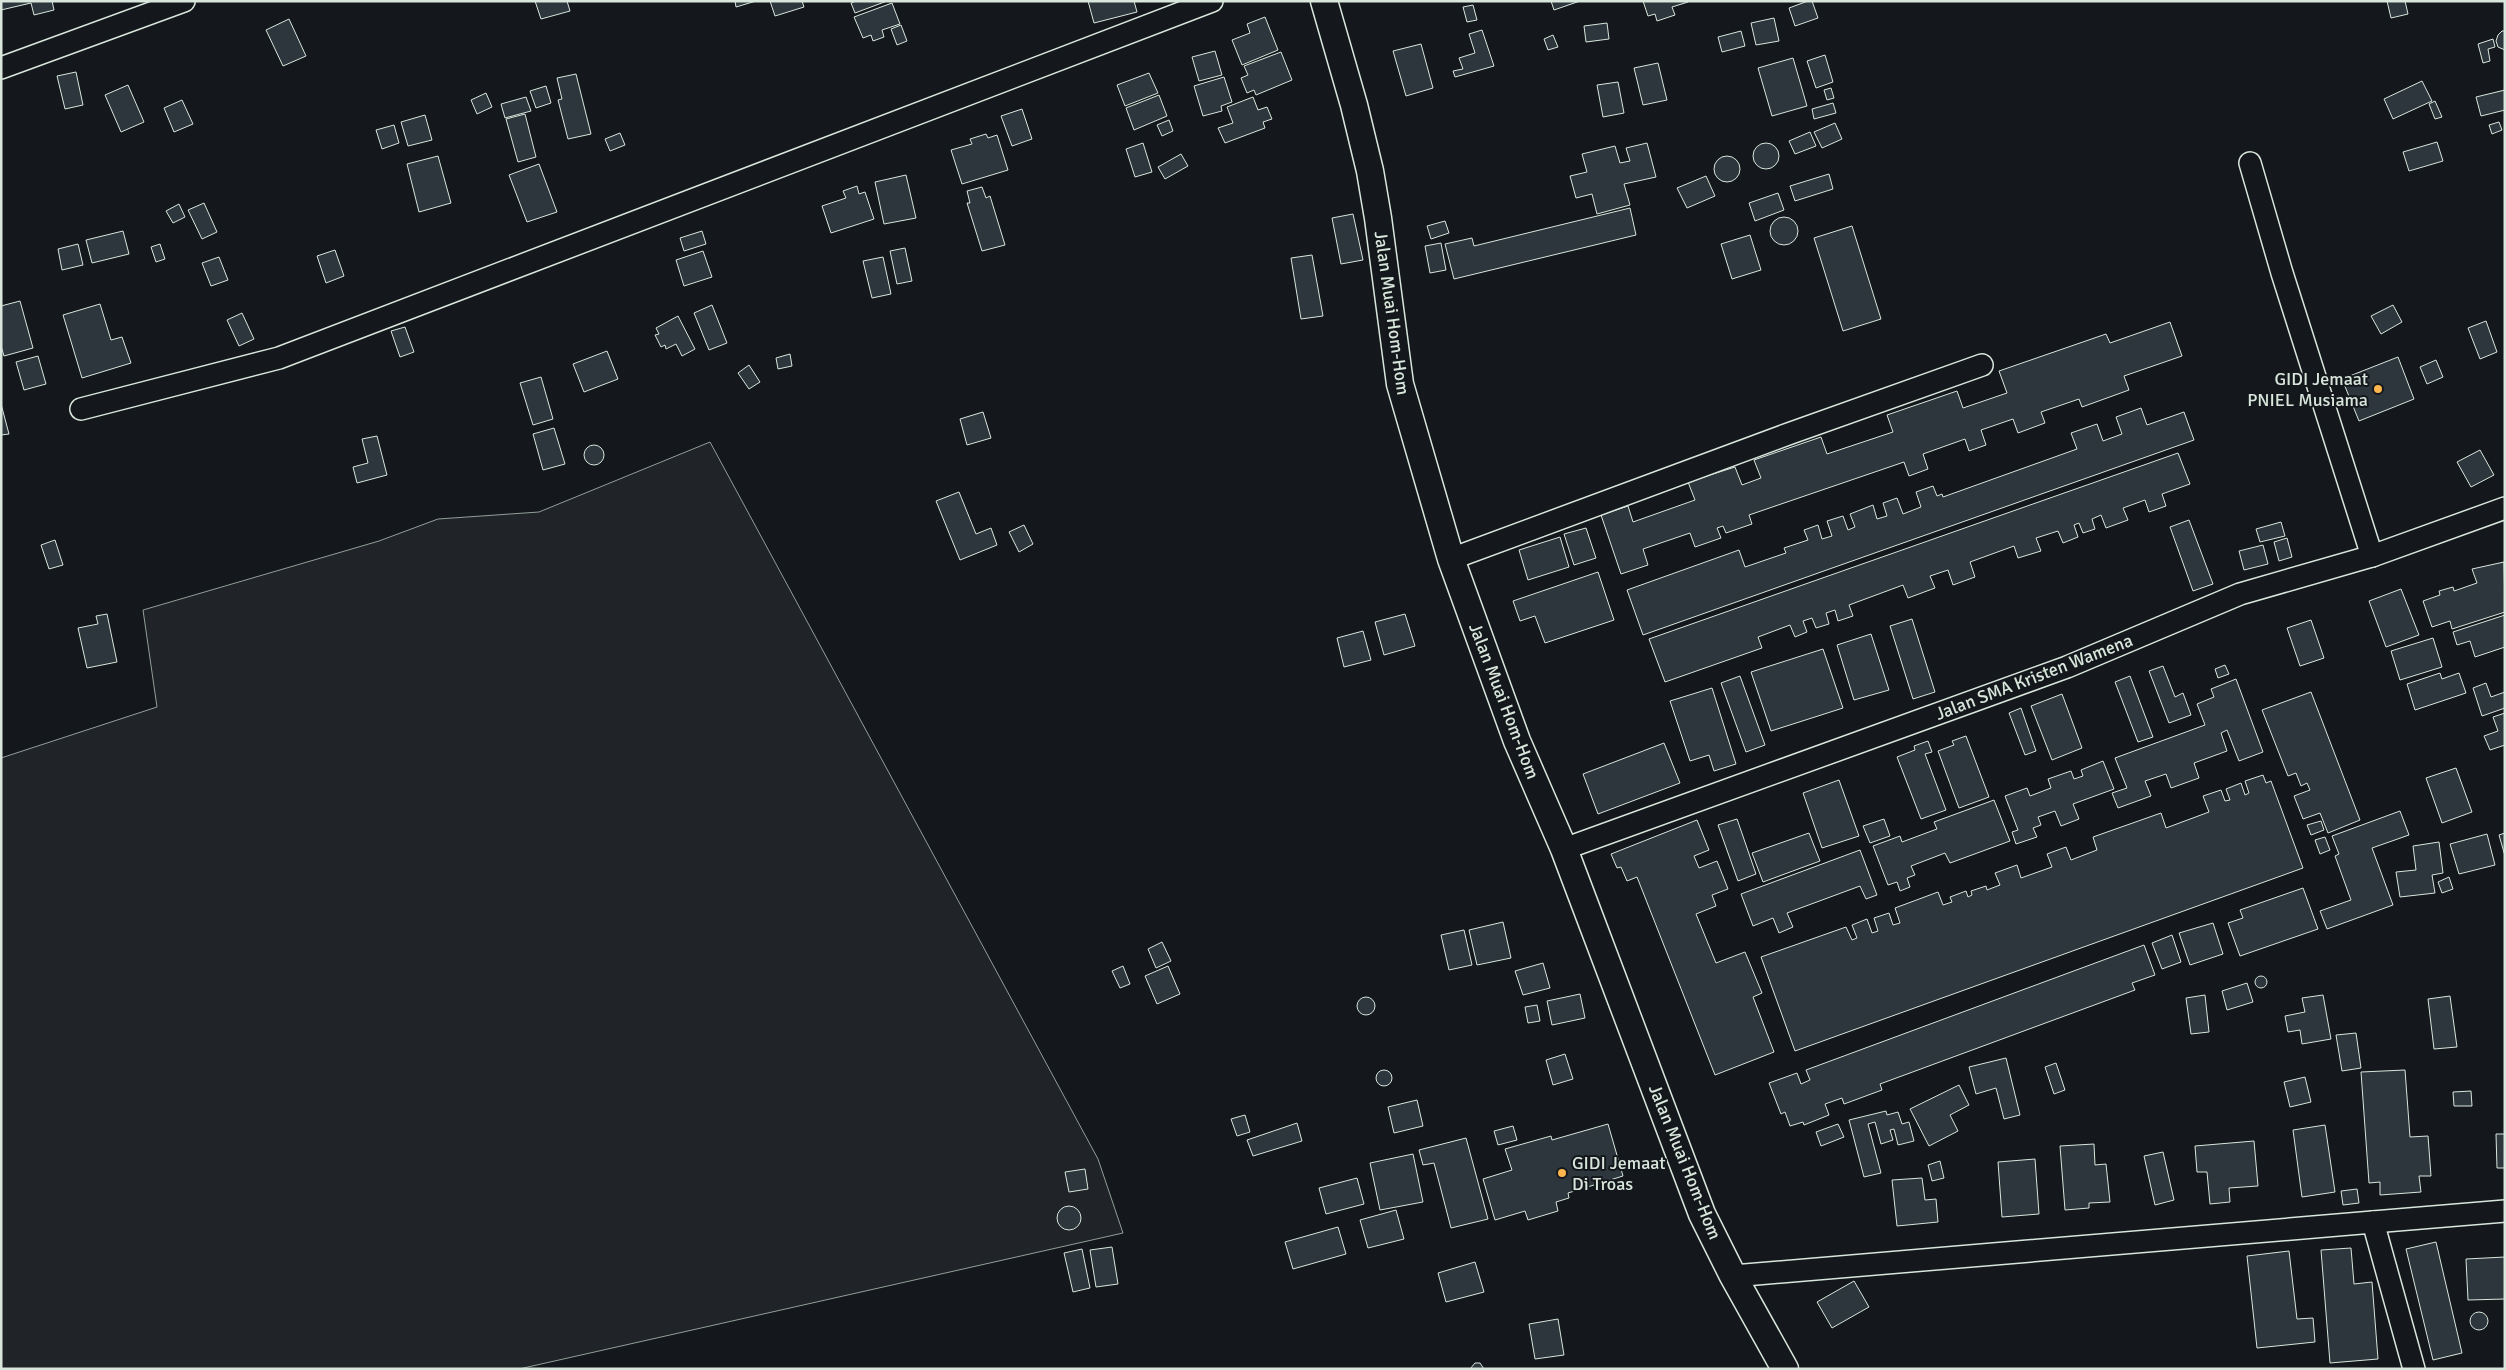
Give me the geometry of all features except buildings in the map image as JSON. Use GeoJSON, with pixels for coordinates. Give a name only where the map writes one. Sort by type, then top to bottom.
{"type":"FeatureCollection","features":[{"type":"Feature","properties":{"kind":"street"},"geometry":{"type":"LineString","coordinates":[[1,68],[184,1]]}},
{"type":"Feature","properties":{"kind":"street"},"geometry":{"type":"LineString","coordinates":[[82,409],[279,358],[1212,1]]}},
{"type":"Feature","properties":{"kind":"street","name":"Jalan Muai Hom-Hom"},"geometry":{"type":"LineString","coordinates":[[1324,1],[1354,105],[1370,171],[1400,384],[1451,559],[1517,741],[1564,849],[1702,1214],[1733,1276],[1785,1369]]}},
{"type":"Feature","properties":{"kind":"street"},"geometry":{"type":"LineString","coordinates":[[2250,163],[2282,273],[2372,556]]}},
{"type":"Feature","properties":{"kind":"street"},"geometry":{"type":"LineString","coordinates":[[1451,559],[1791,433],[1982,365]]}},
{"type":"Feature","properties":{"kind":"street","name":"Jalan SMA Kristen Wamena"},"geometry":{"type":"LineString","coordinates":[[1564,849],[2067,667],[2240,594],[2372,556],[2505,508]]}},
{"type":"Feature","properties":{"kind":"street"},"geometry":{"type":"LineString","coordinates":[[1733,1276],[2505,1211]]}},
{"type":"Feature","properties":{"kind":"street"},"geometry":{"type":"LineString","coordinates":[[2373,1222],[2414,1369]]}},
{"type":"Feature","properties":{"kind":"shaded area"},"geometry":{"type":"Polygon","coordinates":[[[710,442],[1098,1159],[1123,1233],[519,1369],[1,1369],[1,758],[157,707],[143,610],[379,541],[438,519],[539,512],[710,442]]]}},
{"type":"Feature","properties":{"kind":"place","name":"GIDI Jemaat PNIEL Musiama"},"geometry":{"type":"Point","coordinates":[2378,389]}},
{"type":"Feature","properties":{"kind":"place","name":"GIDI Jemaat Di Troas"},"geometry":{"type":"Point","coordinates":[1562,1173]}}]}
